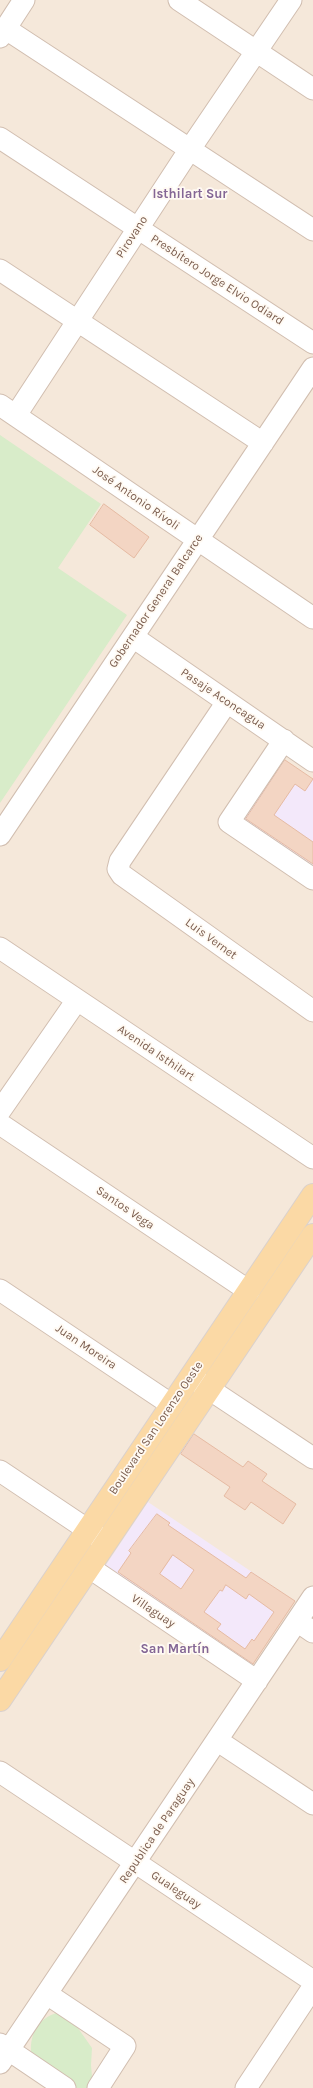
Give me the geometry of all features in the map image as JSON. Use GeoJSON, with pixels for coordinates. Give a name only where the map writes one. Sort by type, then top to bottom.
{"type":"FeatureCollection","features":[{"type":"Feature","properties":{"kind":"main road","name":"Boulevard San Lorenzo Oeste"},"geometry":{"type":"LineString","coordinates":[[2,1651],[88,1530],[313,1195]]}},
{"type":"Feature","properties":{"kind":"main road","name":"Boulevard San Lorenzo Oeste"},"geometry":{"type":"LineString","coordinates":[[0,1700],[313,1236]]}},
{"type":"Feature","properties":{"kind":"street"},"geometry":{"type":"LineString","coordinates":[[24,0],[3,33],[190,149],[313,230]]}},
{"type":"Feature","properties":{"kind":"street"},"geometry":{"type":"LineString","coordinates":[[179,0],[313,89]]}},
{"type":"Feature","properties":{"kind":"street","name":"Pirovano"},"geometry":{"type":"LineString","coordinates":[[8,410],[77,321],[190,149],[291,0]]}},
{"type":"Feature","properties":{"kind":"street","name":"Presbítero Jorge Elvio Odiard"},"geometry":{"type":"LineString","coordinates":[[0,138],[313,343]]}},
{"type":"Feature","properties":{"kind":"street"},"geometry":{"type":"LineString","coordinates":[[0,270],[263,443]]}},
{"type":"Feature","properties":{"kind":"street","name":"Gobernador General Balcarce"},"geometry":{"type":"LineString","coordinates":[[0,835],[313,368]]}},
{"type":"Feature","properties":{"kind":"street","name":"José Antonio Rívoli"},"geometry":{"type":"LineString","coordinates":[[8,410],[313,618]]}},
{"type":"Feature","properties":{"kind":"street","name":"Pasaje Aconcagua"},"geometry":{"type":"LineString","coordinates":[[133,637],[313,761]]}},
{"type":"Feature","properties":{"kind":"street","name":"Luis Vernet"},"geometry":{"type":"LineString","coordinates":[[227,702],[120,861],[118,869],[122,875],[312,1007]]}},
{"type":"Feature","properties":{"kind":"street"},"geometry":{"type":"LineString","coordinates":[[284,740],[230,822],[313,879]]}},
{"type":"Feature","properties":{"kind":"street","name":"Avenida Isthilart"},"geometry":{"type":"LineString","coordinates":[[0,948],[313,1158]]}},
{"type":"Feature","properties":{"kind":"street"},"geometry":{"type":"LineString","coordinates":[[0,1111],[76,1000]]}},
{"type":"Feature","properties":{"kind":"street","name":"Santos Vega"},"geometry":{"type":"LineString","coordinates":[[0,1124],[249,1291]]}},
{"type":"Feature","properties":{"kind":"street","name":"Juan Moreira"},"geometry":{"type":"LineString","coordinates":[[0,1290],[172,1405]]}},
{"type":"Feature","properties":{"kind":"street"},"geometry":{"type":"LineString","coordinates":[[191,1377],[313,1458]]}},
{"type":"Feature","properties":{"kind":"street"},"geometry":{"type":"LineString","coordinates":[[0,1471],[106,1543]]}},
{"type":"Feature","properties":{"kind":"street","name":"Villaguay"},"geometry":{"type":"LineString","coordinates":[[90,1568],[257,1681]]}},
{"type":"Feature","properties":{"kind":"street","name":"Republica de Paraguay"},"geometry":{"type":"LineString","coordinates":[[3,2052],[46,1994],[218,1741],[257,1681],[305,1626],[313,1597]]}},
{"type":"Feature","properties":{"kind":"street"},"geometry":{"type":"LineString","coordinates":[[218,1741],[313,1804]]}},
{"type":"Feature","properties":{"kind":"street","name":"Gualeguay"},"geometry":{"type":"LineString","coordinates":[[0,1772],[313,1981]]}},
{"type":"Feature","properties":{"kind":"street"},"geometry":{"type":"LineString","coordinates":[[246,2088],[313,1987]]}},
{"type":"Feature","properties":{"kind":"street"},"geometry":{"type":"LineString","coordinates":[[46,1994],[125,2046],[98,2088]]}},
{"type":"Feature","properties":{"kind":"street"},"geometry":{"type":"LineString","coordinates":[[3,2052],[65,2088]]}},
{"type":"Feature","properties":{"kind":"shaded area"},"geometry":{"type":"Polygon","coordinates":[[[0,0],[313,0],[313,2088],[0,2088],[0,0]]]}},
{"type":"Feature","properties":{"kind":"shaded area"},"geometry":{"type":"Polygon","coordinates":[[[285,760],[313,779],[313,867],[244,819],[285,760]]]}},
{"type":"Feature","properties":{"kind":"shaded area"},"geometry":{"type":"Polygon","coordinates":[[[148,1502],[295,1601],[250,1668],[100,1574],[148,1502]]]}},
{"type":"Feature","properties":{"kind":"green space"},"geometry":{"type":"Polygon","coordinates":[[[0,435],[101,504],[58,568],[127,615],[0,803],[0,435]]]}},
{"type":"Feature","properties":{"kind":"green space"},"geometry":{"type":"Polygon","coordinates":[[[63,2012],[73,2021],[92,2048],[91,2065],[93,2088],[77,2088],[32,2058],[32,2041],[37,2027],[48,2017],[63,2012]]]}},
{"type":"Feature","properties":{"kind":"building"},"geometry":{"type":"Polygon","coordinates":[[[104,504],[149,537],[134,558],[90,525],[104,504]]]}},
{"type":"Feature","properties":{"kind":"building"},"geometry":{"type":"Polygon","coordinates":[[[285,760],[313,779],[305,791],[295,784],[274,815],[313,842],[313,864],[246,819],[285,760]]]}},
{"type":"Feature","properties":{"kind":"building"},"geometry":{"type":"Polygon","coordinates":[[[194,1434],[243,1467],[248,1461],[267,1474],[262,1481],[296,1504],[283,1524],[251,1502],[245,1510],[224,1496],[230,1487],[181,1454],[194,1434]]]}},
{"type":"Feature","properties":{"kind":"building"},"geometry":{"type":"Polygon","coordinates":[[[157,1514],[170,1523],[168,1525],[246,1578],[251,1572],[295,1601],[253,1664],[118,1572],[131,1553],[129,1551],[157,1514]],[[173,1555],[160,1574],[181,1589],[194,1570],[173,1555]],[[226,1585],[222,1591],[220,1590],[204,1612],[221,1624],[217,1629],[245,1649],[252,1639],[254,1641],[274,1612],[249,1594],[246,1599],[226,1585]]]}},
{"type":"Feature","properties":{"kind":"district","name":"Isthilart Sur"},"geometry":{"type":"Point","coordinates":[190,194]}},
{"type":"Feature","properties":{"kind":"district","name":"San Martín"},"geometry":{"type":"Point","coordinates":[175,1649]}}]}
